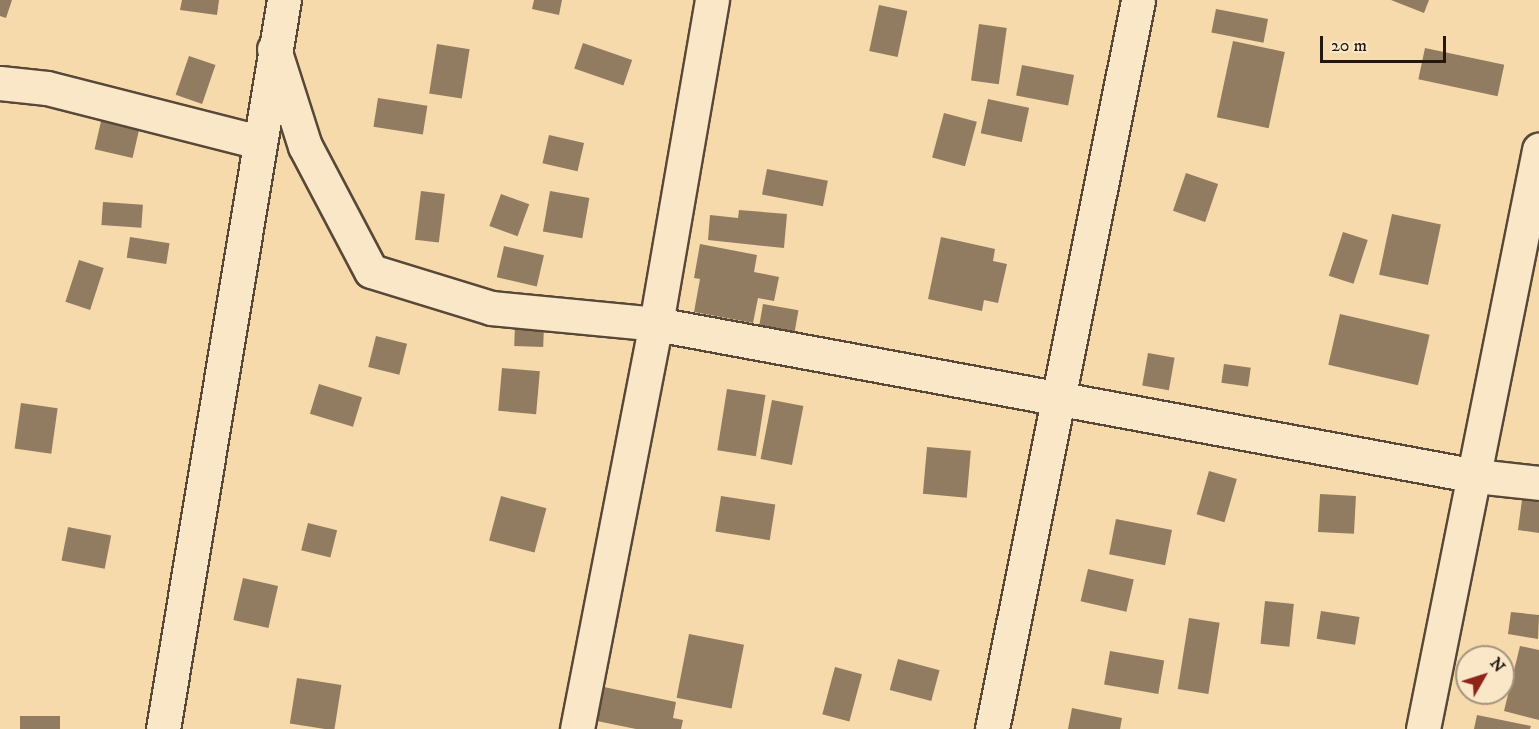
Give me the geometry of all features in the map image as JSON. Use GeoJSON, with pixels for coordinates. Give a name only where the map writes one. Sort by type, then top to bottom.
{"type":"FeatureCollection","features":[{"type":"Feature","properties":{"kind":"street"},"geometry":{"type":"LineString","coordinates":[[163,729],[274,49],[285,0]]}},
{"type":"Feature","properties":{"kind":"street"},"geometry":{"type":"LineString","coordinates":[[577,729],[656,324],[712,0]]}},
{"type":"Feature","properties":{"kind":"street"},"geometry":{"type":"LineString","coordinates":[[992,729],[1056,398],[1138,0]]}},
{"type":"Feature","properties":{"kind":"street"},"geometry":{"type":"LineString","coordinates":[[274,49],[305,146],[371,271],[491,308],[656,324],[1476,476],[1539,483]]}},
{"type":"Feature","properties":{"kind":"street"},"geometry":{"type":"LineString","coordinates":[[0,83],[47,88],[259,142]]}},
{"type":"Feature","properties":{"kind":"street"},"geometry":{"type":"LineString","coordinates":[[1423,729],[1476,476],[1539,150]]}},
{"type":"Feature","properties":{"kind":"building"},"geometry":{"type":"Polygon","coordinates":[[[0,0],[12,0],[6,18],[0,16],[0,0]]]}},
{"type":"Feature","properties":{"kind":"building"},"geometry":{"type":"Polygon","coordinates":[[[182,0],[219,0],[217,15],[180,10],[182,0]]]}},
{"type":"Feature","properties":{"kind":"building"},"geometry":{"type":"Polygon","coordinates":[[[534,0],[562,0],[559,15],[532,9],[534,0]]]}},
{"type":"Feature","properties":{"kind":"building"},"geometry":{"type":"Polygon","coordinates":[[[1391,0],[1429,0],[1424,13],[1391,0]]]}},
{"type":"Feature","properties":{"kind":"building"},"geometry":{"type":"Polygon","coordinates":[[[879,5],[907,11],[898,57],[869,51],[879,5]]]}},
{"type":"Feature","properties":{"kind":"building"},"geometry":{"type":"Polygon","coordinates":[[[1216,9],[1268,19],[1263,43],[1211,33],[1216,9]]]}},
{"type":"Feature","properties":{"kind":"building"},"geometry":{"type":"Polygon","coordinates":[[[979,24],[1007,28],[999,84],[971,80],[979,24]]]}},
{"type":"Feature","properties":{"kind":"building"},"geometry":{"type":"Polygon","coordinates":[[[1233,41],[1285,52],[1269,128],[1217,117],[1233,41]]]}},
{"type":"Feature","properties":{"kind":"building"},"geometry":{"type":"Polygon","coordinates":[[[583,43],[632,60],[623,85],[574,69],[583,43]]]}},
{"type":"Feature","properties":{"kind":"building"},"geometry":{"type":"Polygon","coordinates":[[[437,44],[470,49],[462,99],[429,93],[437,44]]]}},
{"type":"Feature","properties":{"kind":"building"},"geometry":{"type":"Polygon","coordinates":[[[1425,48],[1504,65],[1498,96],[1418,79],[1425,48]]]}},
{"type":"Feature","properties":{"kind":"building"},"geometry":{"type":"Polygon","coordinates":[[[189,56],[215,65],[202,104],[176,95],[189,56]]]}},
{"type":"Feature","properties":{"kind":"building"},"geometry":{"type":"Polygon","coordinates":[[[1022,65],[1074,75],[1068,106],[1016,95],[1022,65]]]}},
{"type":"Feature","properties":{"kind":"building"},"geometry":{"type":"Polygon","coordinates":[[[378,98],[427,106],[423,134],[373,127],[378,98]]]}},
{"type":"Feature","properties":{"kind":"building"},"geometry":{"type":"Polygon","coordinates":[[[988,99],[1029,108],[1022,142],[981,133],[988,99]]]}},
{"type":"Feature","properties":{"kind":"building"},"geometry":{"type":"Polygon","coordinates":[[[944,113],[977,122],[965,166],[932,157],[944,113]]]}},
{"type":"Feature","properties":{"kind":"building"},"geometry":{"type":"Polygon","coordinates":[[[102,117],[140,126],[133,158],[95,149],[102,117]]]}},
{"type":"Feature","properties":{"kind":"building"},"geometry":{"type":"Polygon","coordinates":[[[549,135],[584,143],[578,171],[542,163],[549,135]]]}},
{"type":"Feature","properties":{"kind":"building"},"geometry":{"type":"Polygon","coordinates":[[[767,169],[828,181],[823,206],[762,195],[767,169]]]}},
{"type":"Feature","properties":{"kind":"building"},"geometry":{"type":"Polygon","coordinates":[[[1186,173],[1218,184],[1205,222],[1173,211],[1186,173]]]}},
{"type":"Feature","properties":{"kind":"building"},"geometry":{"type":"Polygon","coordinates":[[[421,191],[445,194],[439,243],[415,240],[421,191]]]}},
{"type":"Feature","properties":{"kind":"building"},"geometry":{"type":"Polygon","coordinates":[[[550,191],[589,198],[582,238],[543,231],[550,191]]]}},
{"type":"Feature","properties":{"kind":"building"},"geometry":{"type":"Polygon","coordinates":[[[501,194],[529,204],[518,236],[489,226],[501,194]]]}},
{"type":"Feature","properties":{"kind":"building"},"geometry":{"type":"Polygon","coordinates":[[[103,202],[143,205],[141,228],[101,225],[103,202]]]}},
{"type":"Feature","properties":{"kind":"building"},"geometry":{"type":"Polygon","coordinates":[[[739,210],[787,214],[784,248],[708,240],[710,215],[738,218],[739,210]]]}},
{"type":"Feature","properties":{"kind":"building"},"geometry":{"type":"Polygon","coordinates":[[[1392,214],[1441,224],[1428,285],[1379,275],[1392,214]]]}},
{"type":"Feature","properties":{"kind":"building"},"geometry":{"type":"Polygon","coordinates":[[[1343,232],[1368,240],[1354,284],[1329,276],[1343,232]]]}},
{"type":"Feature","properties":{"kind":"building"},"geometry":{"type":"Polygon","coordinates":[[[130,237],[170,243],[166,264],[127,258],[130,237]]]}},
{"type":"Feature","properties":{"kind":"building"},"geometry":{"type":"Polygon","coordinates":[[[941,237],[995,249],[993,261],[1007,264],[998,303],[984,300],[982,311],[928,299],[941,237]]]}},
{"type":"Feature","properties":{"kind":"building"},"geometry":{"type":"Polygon","coordinates":[[[700,244],[757,255],[754,272],[779,277],[774,301],[758,298],[753,323],[694,312],[700,279],[694,278],[700,244]]]}},
{"type":"Feature","properties":{"kind":"building"},"geometry":{"type":"Polygon","coordinates":[[[504,246],[544,255],[537,286],[497,277],[504,246]]]}},
{"type":"Feature","properties":{"kind":"building"},"geometry":{"type":"Polygon","coordinates":[[[79,260],[104,268],[90,310],[65,302],[79,260]]]}},
{"type":"Feature","properties":{"kind":"building"},"geometry":{"type":"Polygon","coordinates":[[[763,304],[798,310],[794,333],[759,327],[763,304]]]}},
{"type":"Feature","properties":{"kind":"building"},"geometry":{"type":"Polygon","coordinates":[[[1340,314],[1430,335],[1418,385],[1328,365],[1340,314]]]}},
{"type":"Feature","properties":{"kind":"building"},"geometry":{"type":"Polygon","coordinates":[[[515,324],[544,325],[543,347],[514,346],[515,324]]]}},
{"type":"Feature","properties":{"kind":"building"},"geometry":{"type":"Polygon","coordinates":[[[376,336],[407,344],[399,375],[368,367],[376,336]]]}},
{"type":"Feature","properties":{"kind":"building"},"geometry":{"type":"Polygon","coordinates":[[[1148,353],[1175,358],[1169,390],[1142,385],[1148,353]]]}},
{"type":"Feature","properties":{"kind":"building"},"geometry":{"type":"Polygon","coordinates":[[[1224,364],[1251,368],[1248,387],[1221,383],[1224,364]]]}},
{"type":"Feature","properties":{"kind":"building"},"geometry":{"type":"Polygon","coordinates":[[[502,368],[540,371],[536,414],[498,411],[502,368]]]}},
{"type":"Feature","properties":{"kind":"building"},"geometry":{"type":"Polygon","coordinates":[[[319,384],[362,397],[353,427],[310,414],[319,384]]]}},
{"type":"Feature","properties":{"kind":"building"},"geometry":{"type":"Polygon","coordinates":[[[727,389],[766,395],[756,456],[717,450],[727,389]]]}},
{"type":"Feature","properties":{"kind":"building"},"geometry":{"type":"Polygon","coordinates":[[[772,400],[803,406],[792,465],[761,459],[772,400]]]}},
{"type":"Feature","properties":{"kind":"building"},"geometry":{"type":"Polygon","coordinates":[[[21,403],[58,408],[51,454],[15,449],[21,403]]]}},
{"type":"Feature","properties":{"kind":"building"},"geometry":{"type":"Polygon","coordinates":[[[927,447],[971,451],[967,498],[923,494],[927,447]]]}},
{"type":"Feature","properties":{"kind":"building"},"geometry":{"type":"Polygon","coordinates":[[[1209,471],[1237,479],[1224,522],[1197,514],[1209,471]]]}},
{"type":"Feature","properties":{"kind":"building"},"geometry":{"type":"Polygon","coordinates":[[[1320,494],[1356,496],[1354,534],[1318,532],[1320,494]]]}},
{"type":"Feature","properties":{"kind":"building"},"geometry":{"type":"Polygon","coordinates":[[[501,496],[546,508],[534,553],[489,540],[501,496]]]}},
{"type":"Feature","properties":{"kind":"building"},"geometry":{"type":"Polygon","coordinates":[[[721,496],[775,505],[770,540],[715,532],[721,496]]]}},
{"type":"Feature","properties":{"kind":"building"},"geometry":{"type":"Polygon","coordinates":[[[1522,500],[1539,502],[1539,533],[1518,530],[1522,500]]]}},
{"type":"Feature","properties":{"kind":"building"},"geometry":{"type":"Polygon","coordinates":[[[1116,519],[1172,530],[1165,565],[1109,554],[1116,519]]]}},
{"type":"Feature","properties":{"kind":"building"},"geometry":{"type":"Polygon","coordinates":[[[308,523],[337,530],[330,557],[301,550],[308,523]]]}},
{"type":"Feature","properties":{"kind":"building"},"geometry":{"type":"Polygon","coordinates":[[[68,527],[111,535],[105,569],[62,560],[68,527]]]}},
{"type":"Feature","properties":{"kind":"building"},"geometry":{"type":"Polygon","coordinates":[[[1088,569],[1134,580],[1126,612],[1081,601],[1088,569]]]}},
{"type":"Feature","properties":{"kind":"building"},"geometry":{"type":"Polygon","coordinates":[[[243,578],[278,586],[268,628],[233,620],[243,578]]]}},
{"type":"Feature","properties":{"kind":"building"},"geometry":{"type":"Polygon","coordinates":[[[1265,601],[1294,604],[1289,647],[1261,644],[1265,601]]]}},
{"type":"Feature","properties":{"kind":"building"},"geometry":{"type":"Polygon","coordinates":[[[1321,611],[1360,617],[1355,645],[1317,639],[1321,611]]]}},
{"type":"Feature","properties":{"kind":"building"},"geometry":{"type":"Polygon","coordinates":[[[1511,612],[1539,615],[1538,639],[1508,634],[1511,612]]]}},
{"type":"Feature","properties":{"kind":"building"},"geometry":{"type":"Polygon","coordinates":[[[1189,618],[1220,623],[1208,694],[1178,689],[1189,618]]]}},
{"type":"Feature","properties":{"kind":"building"},"geometry":{"type":"Polygon","coordinates":[[[689,634],[744,645],[732,708],[677,698],[689,634]]]}},
{"type":"Feature","properties":{"kind":"building"},"geometry":{"type":"Polygon","coordinates":[[[1520,646],[1539,650],[1539,720],[1504,711],[1505,705],[1515,705],[1515,666],[1520,646]]]}},
{"type":"Feature","properties":{"kind":"building"},"geometry":{"type":"Polygon","coordinates":[[[1110,651],[1164,661],[1158,694],[1104,684],[1110,651]]]}},
{"type":"Feature","properties":{"kind":"building"},"geometry":{"type":"Polygon","coordinates":[[[898,659],[940,670],[931,701],[890,690],[898,659]]]}},
{"type":"Feature","properties":{"kind":"building"},"geometry":{"type":"Polygon","coordinates":[[[835,667],[862,674],[849,722],[822,714],[835,667]]]}},
{"type":"Feature","properties":{"kind":"building"},"geometry":{"type":"Polygon","coordinates":[[[297,678],[341,685],[334,729],[290,723],[297,678]]]}},
{"type":"Feature","properties":{"kind":"building"},"geometry":{"type":"Polygon","coordinates":[[[599,686],[676,702],[673,718],[683,720],[681,729],[636,729],[592,720],[599,686]]]}},
{"type":"Feature","properties":{"kind":"building"},"geometry":{"type":"Polygon","coordinates":[[[1072,708],[1122,718],[1120,729],[1068,729],[1072,708]]]}},
{"type":"Feature","properties":{"kind":"building"},"geometry":{"type":"Polygon","coordinates":[[[1477,715],[1531,726],[1530,729],[1474,729],[1477,715]]]}},
{"type":"Feature","properties":{"kind":"building"},"geometry":{"type":"Polygon","coordinates":[[[20,716],[60,716],[60,729],[20,729],[20,716]]]}}]}
